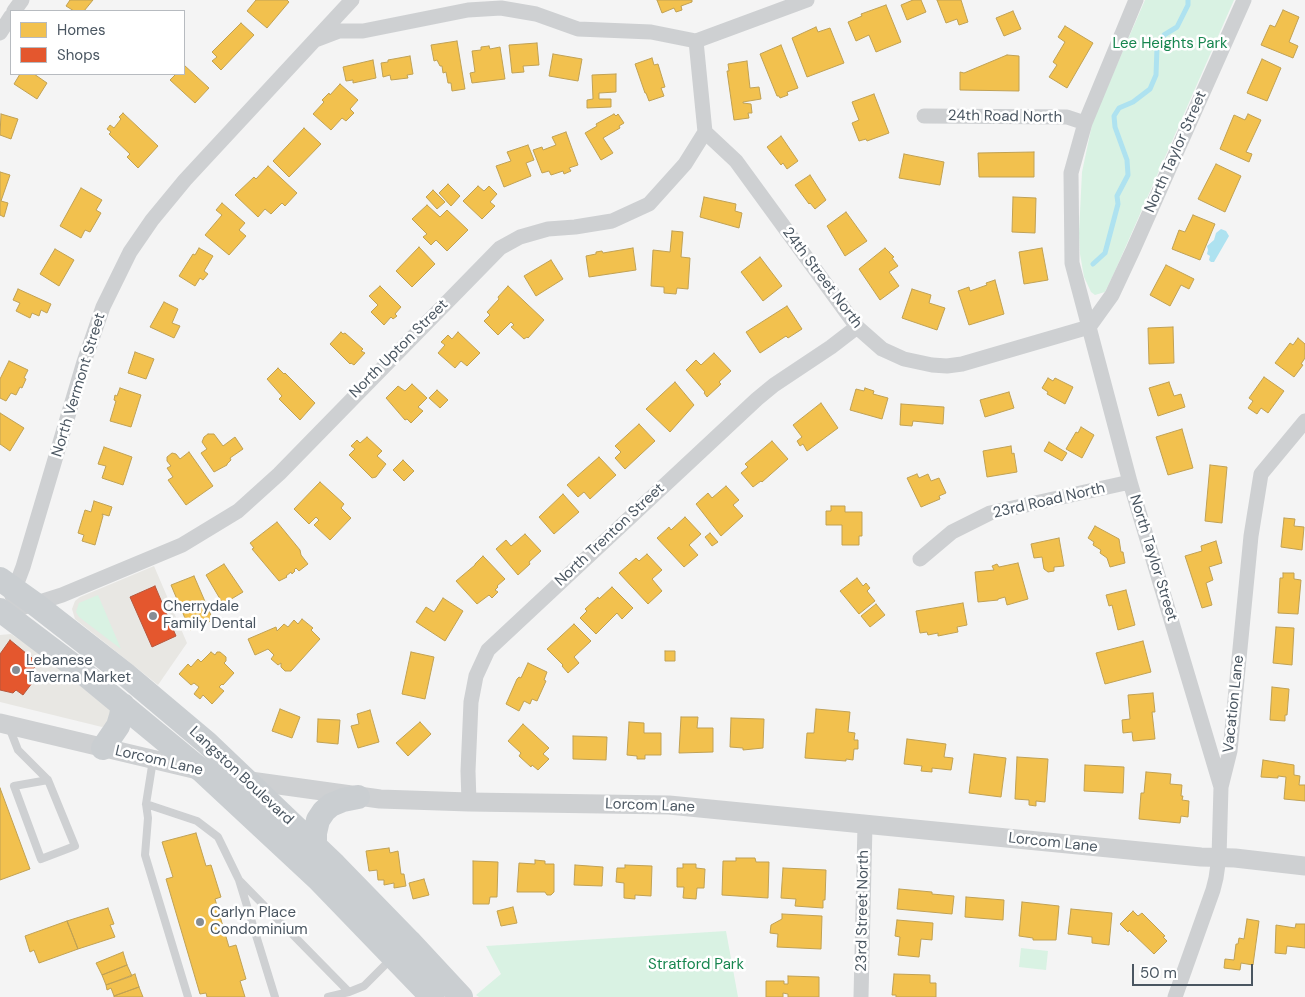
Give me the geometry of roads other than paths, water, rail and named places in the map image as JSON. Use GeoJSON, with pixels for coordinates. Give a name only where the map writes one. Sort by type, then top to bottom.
{"type":"FeatureCollection","features":[{"type":"Feature","properties":{"kind":"main road","name":"Langston Boulevard"},"geometry":{"type":"LineString","coordinates":[[7,584],[156,700],[206,743],[315,846],[402,948],[432,997]]}},
{"type":"Feature","properties":{"kind":"main road","name":"Langston Boulevard"},"geometry":{"type":"LineString","coordinates":[[2,614],[123,705],[202,771],[318,879],[461,997]]}},
{"type":"Feature","properties":{"kind":"main road"},"geometry":{"type":"LineString","coordinates":[[103,748],[118,726],[122,716],[123,705]]}},
{"type":"Feature","properties":{"kind":"main road"},"geometry":{"type":"LineString","coordinates":[[315,846],[318,820],[324,811],[337,802],[358,797]]}},
{"type":"Feature","properties":{"kind":"street","name":"North Vermont Street"},"geometry":{"type":"LineString","coordinates":[[2,614],[7,584],[23,567],[58,455],[84,362],[103,307],[130,252],[152,220],[185,180],[352,0]]}},
{"type":"Feature","properties":{"kind":"street"},"geometry":{"type":"LineString","coordinates":[[314,41],[339,31],[363,31],[468,10],[501,8],[536,14],[578,29],[652,32],[696,41],[807,0]]}},
{"type":"Feature","properties":{"kind":"street","name":"North Taylor Street"},"geometry":{"type":"LineString","coordinates":[[1136,0],[1084,123],[1071,173],[1072,264],[1130,482],[1221,787]]}},
{"type":"Feature","properties":{"kind":"street","name":"North Taylor Street"},"geometry":{"type":"LineString","coordinates":[[1089,327],[1112,295],[1244,0]]}},
{"type":"Feature","properties":{"kind":"street"},"geometry":{"type":"LineString","coordinates":[[0,33],[10,18]]}},
{"type":"Feature","properties":{"kind":"street"},"geometry":{"type":"LineString","coordinates":[[696,41],[705,132]]}},
{"type":"Feature","properties":{"kind":"street","name":"24th Road North"},"geometry":{"type":"LineString","coordinates":[[924,116],[1066,118],[1084,123]]}},
{"type":"Feature","properties":{"kind":"street","name":"24th Street North"},"geometry":{"type":"LineString","coordinates":[[705,132],[736,161],[857,328],[882,349],[904,360],[918,364],[947,366],[1018,349],[1089,327]]}},
{"type":"Feature","properties":{"kind":"street","name":"North Upton Street"},"geometry":{"type":"LineString","coordinates":[[2,614],[62,595],[182,545],[238,510],[279,474],[500,248],[520,237],[548,229],[612,221],[649,204],[685,164],[705,132]]}},
{"type":"Feature","properties":{"kind":"street","name":"North Trenton Street"},"geometry":{"type":"LineString","coordinates":[[469,802],[468,771],[471,702],[476,676],[488,650],[757,399],[774,385],[857,328]]}},
{"type":"Feature","properties":{"kind":"street","name":"Vacation Lane"},"geometry":{"type":"LineString","coordinates":[[1175,997],[1213,890],[1219,857],[1221,787],[1230,751],[1251,536],[1261,474],[1298,437],[1305,421]]}},
{"type":"Feature","properties":{"kind":"street","name":"23rd Road North"},"geometry":{"type":"LineString","coordinates":[[920,559],[952,532],[990,513],[1130,482]]}},
{"type":"Feature","properties":{"kind":"street","name":"Lorcom Lane"},"geometry":{"type":"LineString","coordinates":[[4,724],[247,781],[358,797],[469,802],[669,805],[1305,866]]}},
{"type":"Feature","properties":{"kind":"street","name":"23rd Street North"},"geometry":{"type":"LineString","coordinates":[[861,997],[865,825]]}},
{"type":"Feature","properties":{"kind":"lane"},"geometry":{"type":"LineString","coordinates":[[4,724],[18,750],[48,780],[75,846],[41,859],[14,786],[48,780]]}},
{"type":"Feature","properties":{"kind":"lane"},"geometry":{"type":"LineString","coordinates":[[153,760],[146,804],[148,818],[145,855],[188,997]]}},
{"type":"Feature","properties":{"kind":"lane"},"geometry":{"type":"LineString","coordinates":[[146,804],[197,821],[218,837],[239,880],[275,997]]}},
{"type":"Feature","properties":{"kind":"lane"},"geometry":{"type":"LineString","coordinates":[[239,880],[349,992]]}},
{"type":"Feature","properties":{"kind":"lane"},"geometry":{"type":"LineString","coordinates":[[328,997],[364,986],[402,948]]}},
{"type":"Feature","properties":{"kind":"water"},"geometry":{"type":"Polygon","coordinates":[[[1221,229],[1226,231],[1229,236],[1214,262],[1211,262],[1209,260],[1210,256],[1207,254],[1207,246],[1214,240],[1216,233],[1221,229]]]}},
{"type":"Feature","properties":{"kind":"waterway"},"geometry":{"type":"LineString","coordinates":[[1093,264],[1105,253],[1118,204],[1117,196],[1128,175],[1127,160],[1115,127],[1114,116],[1119,108],[1133,102],[1150,89],[1156,75],[1157,48],[1164,35],[1177,27],[1188,5],[1188,0]]}},
{"type":"Feature","properties":{"kind":"place","name":"Cherrydale Family Dental"},"geometry":{"type":"Point","coordinates":[153,616]}},
{"type":"Feature","properties":{"kind":"place","name":"Lebanese Taverna Market"},"geometry":{"type":"Point","coordinates":[16,670]}},
{"type":"Feature","properties":{"kind":"place","name":"Carlyn Place Condominium"},"geometry":{"type":"Point","coordinates":[200,922]}},
{"type":"Feature","properties":{"kind":"park label","name":"Lee Heights Park"},"geometry":{"type":"Point","coordinates":[1170,44]}},
{"type":"Feature","properties":{"kind":"park label","name":"Stratford Park"},"geometry":{"type":"Point","coordinates":[696,965]}}]}
